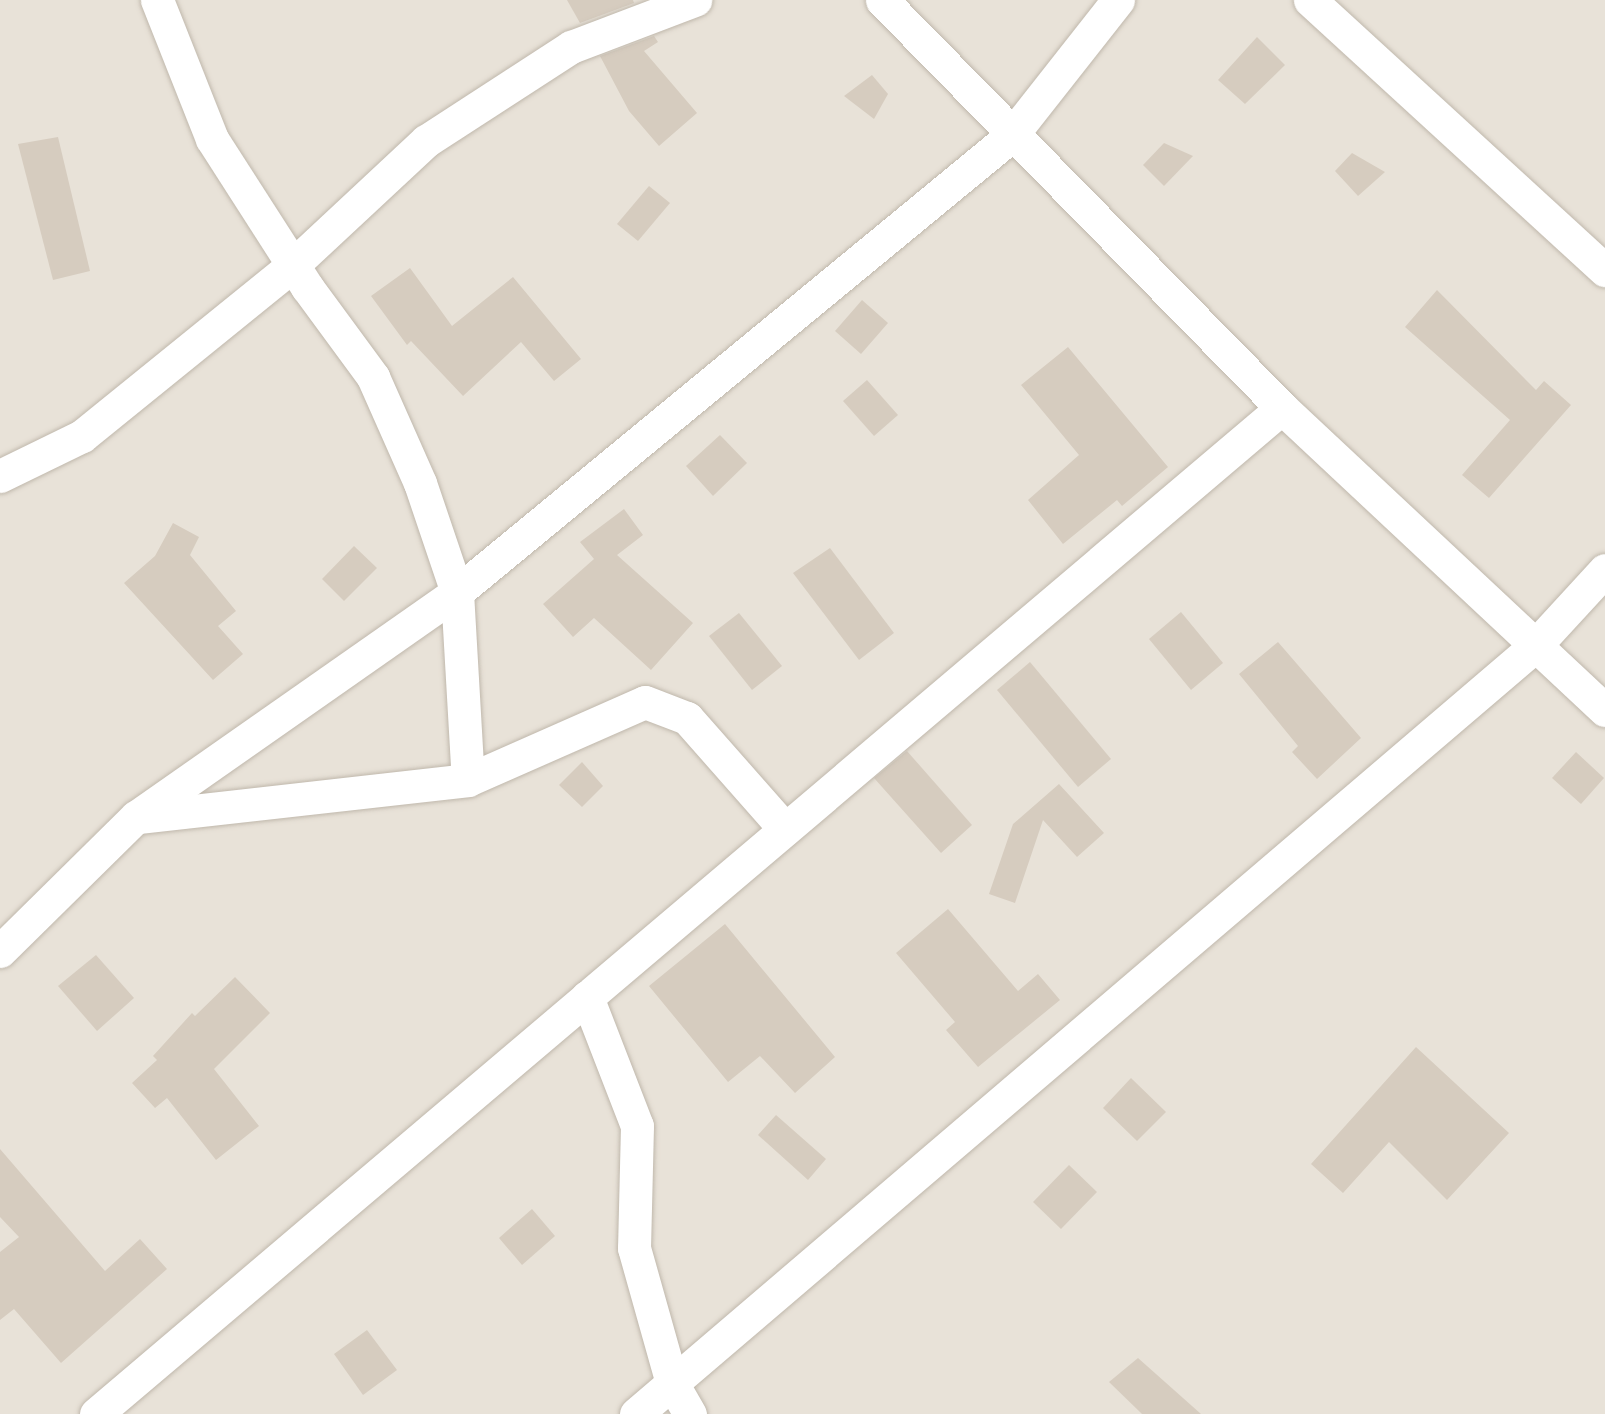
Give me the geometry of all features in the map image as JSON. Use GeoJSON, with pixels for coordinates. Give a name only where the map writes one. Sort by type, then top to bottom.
{"type":"FeatureCollection","features":[{"type":"Feature","properties":{"kind":"street"},"geometry":{"type":"LineString","coordinates":[[157,0],[212,139],[293,265],[373,377],[420,483],[457,592],[468,780]]}},
{"type":"Feature","properties":{"kind":"street"},"geometry":{"type":"LineString","coordinates":[[0,476],[81,436],[293,265],[426,141],[572,48],[695,0]]}},
{"type":"Feature","properties":{"kind":"street"},"geometry":{"type":"LineString","coordinates":[[882,0],[1011,136],[1282,408],[1605,710]]}},
{"type":"Feature","properties":{"kind":"street"},"geometry":{"type":"LineString","coordinates":[[0,951],[136,817],[457,592],[1011,136],[1118,0]]}},
{"type":"Feature","properties":{"kind":"street"},"geometry":{"type":"LineString","coordinates":[[1310,0],[1605,270]]}},
{"type":"Feature","properties":{"kind":"street"},"geometry":{"type":"LineString","coordinates":[[96,1414],[1282,408]]}},
{"type":"Feature","properties":{"kind":"street"},"geometry":{"type":"LineString","coordinates":[[636,1414],[1535,646],[1605,570]]}},
{"type":"Feature","properties":{"kind":"street"},"geometry":{"type":"LineString","coordinates":[[136,817],[468,780],[645,702],[687,718],[785,830]]}},
{"type":"Feature","properties":{"kind":"street"},"geometry":{"type":"LineString","coordinates":[[587,997],[637,1126],[634,1248],[672,1383],[690,1414]]}},
{"type":"Feature","properties":{"kind":"shaded area"},"geometry":{"type":"Polygon","coordinates":[[[0,0],[1605,0],[1605,1414],[0,1414],[0,0]]]}},
{"type":"Feature","properties":{"kind":"building"},"geometry":{"type":"Polygon","coordinates":[[[567,0],[633,0],[634,3],[580,23],[567,0]]]}},
{"type":"Feature","properties":{"kind":"building"},"geometry":{"type":"Polygon","coordinates":[[[654,36],[658,42],[644,51],[697,113],[659,146],[629,111],[600,56],[654,36]]]}},
{"type":"Feature","properties":{"kind":"building"},"geometry":{"type":"Polygon","coordinates":[[[1257,37],[1285,65],[1245,104],[1218,80],[1257,37]]]}},
{"type":"Feature","properties":{"kind":"building"},"geometry":{"type":"Polygon","coordinates":[[[872,75],[888,94],[874,119],[844,96],[872,75]]]}},
{"type":"Feature","properties":{"kind":"building"},"geometry":{"type":"Polygon","coordinates":[[[58,137],[90,271],[53,280],[18,144],[58,137]]]}},
{"type":"Feature","properties":{"kind":"building"},"geometry":{"type":"Polygon","coordinates":[[[1164,143],[1193,156],[1164,186],[1143,165],[1164,143]]]}},
{"type":"Feature","properties":{"kind":"building"},"geometry":{"type":"Polygon","coordinates":[[[1352,153],[1385,172],[1358,196],[1335,171],[1352,153]]]}},
{"type":"Feature","properties":{"kind":"building"},"geometry":{"type":"Polygon","coordinates":[[[649,186],[670,203],[638,241],[617,224],[649,186]]]}},
{"type":"Feature","properties":{"kind":"building"},"geometry":{"type":"Polygon","coordinates":[[[410,268],[452,326],[513,277],[581,359],[554,381],[521,342],[463,396],[411,341],[407,345],[371,296],[410,268]]]}},
{"type":"Feature","properties":{"kind":"building"},"geometry":{"type":"Polygon","coordinates":[[[1437,290],[1536,390],[1544,381],[1571,405],[1489,498],[1462,475],[1510,420],[1405,327],[1437,290]]]}},
{"type":"Feature","properties":{"kind":"building"},"geometry":{"type":"Polygon","coordinates":[[[862,300],[888,323],[861,354],[835,331],[862,300]]]}},
{"type":"Feature","properties":{"kind":"building"},"geometry":{"type":"Polygon","coordinates":[[[1068,347],[1168,467],[1122,506],[1117,500],[1063,544],[1028,500],[1079,455],[1021,385],[1068,347]]]}},
{"type":"Feature","properties":{"kind":"building"},"geometry":{"type":"Polygon","coordinates":[[[867,380],[898,415],[874,436],[843,401],[867,380]]]}},
{"type":"Feature","properties":{"kind":"building"},"geometry":{"type":"Polygon","coordinates":[[[720,435],[747,463],[713,496],[686,466],[720,435]]]}},
{"type":"Feature","properties":{"kind":"building"},"geometry":{"type":"Polygon","coordinates":[[[624,509],[643,535],[617,555],[693,623],[651,670],[594,618],[573,637],[543,604],[594,559],[580,542],[624,509]]]}},
{"type":"Feature","properties":{"kind":"building"},"geometry":{"type":"Polygon","coordinates":[[[173,523],[199,537],[190,555],[236,611],[218,626],[243,654],[213,680],[124,583],[155,556],[173,523]]]}},
{"type":"Feature","properties":{"kind":"building"},"geometry":{"type":"Polygon","coordinates":[[[354,546],[377,568],[344,601],[322,579],[354,546]]]}},
{"type":"Feature","properties":{"kind":"building"},"geometry":{"type":"Polygon","coordinates":[[[830,548],[894,633],[859,660],[793,573],[830,548]]]}},
{"type":"Feature","properties":{"kind":"building"},"geometry":{"type":"Polygon","coordinates":[[[1181,612],[1223,663],[1191,690],[1149,639],[1181,612]]]}},
{"type":"Feature","properties":{"kind":"building"},"geometry":{"type":"Polygon","coordinates":[[[739,613],[782,666],[752,690],[709,636],[739,613]]]}},
{"type":"Feature","properties":{"kind":"building"},"geometry":{"type":"Polygon","coordinates":[[[1278,642],[1361,738],[1317,779],[1292,752],[1298,746],[1239,674],[1278,642]]]}},
{"type":"Feature","properties":{"kind":"building"},"geometry":{"type":"Polygon","coordinates":[[[1030,662],[1111,759],[1078,787],[997,690],[1030,662]]]}},
{"type":"Feature","properties":{"kind":"building"},"geometry":{"type":"Polygon","coordinates":[[[907,751],[972,825],[941,853],[874,778],[907,751]]]}},
{"type":"Feature","properties":{"kind":"building"},"geometry":{"type":"Polygon","coordinates":[[[1576,752],[1604,778],[1581,804],[1552,778],[1576,752]]]}},
{"type":"Feature","properties":{"kind":"building"},"geometry":{"type":"Polygon","coordinates":[[[582,762],[603,786],[582,807],[559,785],[582,762]]]}},
{"type":"Feature","properties":{"kind":"building"},"geometry":{"type":"Polygon","coordinates":[[[1059,784],[1104,833],[1077,857],[1043,820],[1015,903],[989,894],[1013,824],[1059,784]]]}},
{"type":"Feature","properties":{"kind":"building"},"geometry":{"type":"Polygon","coordinates":[[[948,909],[1018,991],[1038,974],[1060,1000],[978,1067],[946,1030],[955,1022],[896,953],[948,909]]]}},
{"type":"Feature","properties":{"kind":"building"},"geometry":{"type":"Polygon","coordinates":[[[725,924],[835,1057],[795,1093],[760,1056],[728,1082],[649,986],[725,924]]]}},
{"type":"Feature","properties":{"kind":"building"},"geometry":{"type":"Polygon","coordinates":[[[96,955],[134,998],[97,1031],[58,986],[96,955]]]}},
{"type":"Feature","properties":{"kind":"building"},"geometry":{"type":"Polygon","coordinates":[[[235,977],[270,1013],[214,1069],[259,1126],[216,1160],[167,1098],[155,1108],[132,1083],[157,1060],[153,1056],[192,1013],[195,1016],[235,977]]]}},
{"type":"Feature","properties":{"kind":"building"},"geometry":{"type":"Polygon","coordinates":[[[1416,1047],[1509,1133],[1447,1200],[1389,1142],[1343,1193],[1311,1164],[1416,1047]]]}},
{"type":"Feature","properties":{"kind":"building"},"geometry":{"type":"Polygon","coordinates":[[[1131,1078],[1166,1112],[1137,1141],[1103,1108],[1131,1078]]]}},
{"type":"Feature","properties":{"kind":"building"},"geometry":{"type":"Polygon","coordinates":[[[776,1115],[826,1159],[808,1180],[758,1135],[776,1115]]]}},
{"type":"Feature","properties":{"kind":"building"},"geometry":{"type":"Polygon","coordinates":[[[0,1149],[105,1271],[140,1239],[167,1269],[61,1363],[14,1309],[0,1320],[0,1252],[19,1237],[0,1217],[0,1149]]]}},
{"type":"Feature","properties":{"kind":"building"},"geometry":{"type":"Polygon","coordinates":[[[1069,1165],[1097,1192],[1061,1229],[1033,1202],[1069,1165]]]}},
{"type":"Feature","properties":{"kind":"building"},"geometry":{"type":"Polygon","coordinates":[[[532,1209],[555,1236],[522,1265],[499,1238],[532,1209]]]}},
{"type":"Feature","properties":{"kind":"building"},"geometry":{"type":"Polygon","coordinates":[[[367,1330],[397,1370],[363,1395],[334,1354],[367,1330]]]}},
{"type":"Feature","properties":{"kind":"building"},"geometry":{"type":"Polygon","coordinates":[[[1138,1358],[1201,1414],[1142,1414],[1109,1382],[1138,1358]]]}}]}
